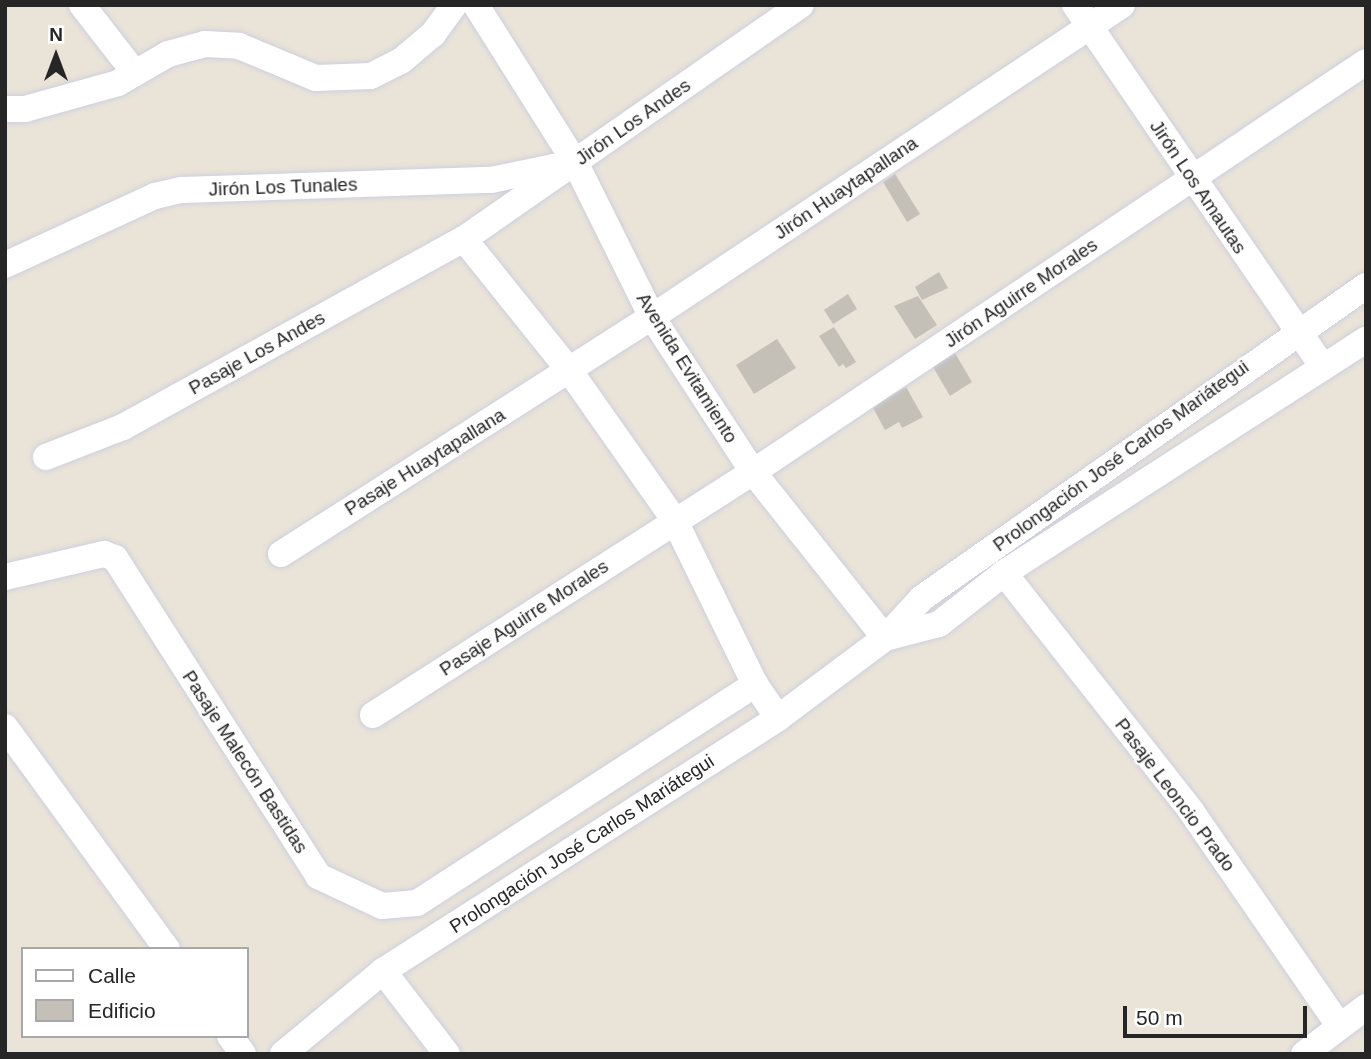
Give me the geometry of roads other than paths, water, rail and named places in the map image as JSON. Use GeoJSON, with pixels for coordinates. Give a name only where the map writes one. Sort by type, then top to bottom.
{"type":"FeatureCollection","features":[{"type":"Feature","properties":{"kind":"street"},"geometry":{"type":"LineString","coordinates":[[82,5],[135,73]]}},
{"type":"Feature","properties":{"kind":"street"},"geometry":{"type":"LineString","coordinates":[[5,109],[25,109],[118,83],[168,54],[205,44],[239,46],[316,78],[371,76],[401,61],[433,34],[454,5]]}},
{"type":"Feature","properties":{"kind":"street","name":"Avenida Evitamiento"},"geometry":{"type":"LineString","coordinates":[[476,5],[575,162],[652,317],[753,472],[885,638]]}},
{"type":"Feature","properties":{"kind":"street","name":"Jirón Los Andes"},"geometry":{"type":"LineString","coordinates":[[464,239],[802,5]]}},
{"type":"Feature","properties":{"kind":"street","name":"Jirón Huaytapallana"},"geometry":{"type":"LineString","coordinates":[[569,370],[652,317],[1082,15],[1122,5]]}},
{"type":"Feature","properties":{"kind":"street","name":"Jirón Los Amautas"},"geometry":{"type":"LineString","coordinates":[[1082,15],[1191,179],[1323,367]]}},
{"type":"Feature","properties":{"kind":"street","name":"Jirón Aguirre Morales"},"geometry":{"type":"LineString","coordinates":[[675,521],[753,472],[1366,62]]}},
{"type":"Feature","properties":{"kind":"street","name":"Jirón Los Tunales"},"geometry":{"type":"LineString","coordinates":[[5,265],[155,196],[182,190],[491,180],[575,162]]}},
{"type":"Feature","properties":{"kind":"street"},"geometry":{"type":"LineString","coordinates":[[464,239],[569,370],[675,521],[755,684],[778,718]]}},
{"type":"Feature","properties":{"kind":"street","name":"Pasaje Los Andes"},"geometry":{"type":"LineString","coordinates":[[46,457],[123,427],[464,239]]}},
{"type":"Feature","properties":{"kind":"street","name":"Prolongación José Carlos Mariátegui"},"geometry":{"type":"LineString","coordinates":[[282,1054],[383,971],[778,718],[885,638],[922,598],[1297,330],[1366,286]]}},
{"type":"Feature","properties":{"kind":"street","name":"Prolongación José Carlos Mariátegui"},"geometry":{"type":"LineString","coordinates":[[885,638],[939,624],[1004,573],[1366,340]]}},
{"type":"Feature","properties":{"kind":"street","name":"Pasaje Huaytapallana"},"geometry":{"type":"LineString","coordinates":[[281,554],[569,370]]}},
{"type":"Feature","properties":{"kind":"street","name":"Pasaje Aguirre Morales"},"geometry":{"type":"LineString","coordinates":[[373,715],[675,521]]}},
{"type":"Feature","properties":{"kind":"street","name":"Pasaje Malecón Bastidas"},"geometry":{"type":"LineString","coordinates":[[5,577],[104,554],[115,558],[318,876],[382,906],[417,903]]}},
{"type":"Feature","properties":{"kind":"street","name":"Pasaje Leoncio Prado"},"geometry":{"type":"LineString","coordinates":[[1004,573],[1191,811],[1338,1024]]}},
{"type":"Feature","properties":{"kind":"street","name":"Prolongación José Carlos Mariátegui"},"geometry":{"type":"LineString","coordinates":[[417,903],[755,684]]}},
{"type":"Feature","properties":{"kind":"street"},"geometry":{"type":"LineString","coordinates":[[5,727],[166,947]]}},
{"type":"Feature","properties":{"kind":"street"},"geometry":{"type":"LineString","coordinates":[[383,971],[447,1054]]}},
{"type":"Feature","properties":{"kind":"street"},"geometry":{"type":"LineString","coordinates":[[1304,1054],[1338,1024],[1366,1007]]}},
{"type":"Feature","properties":{"kind":"street"},"geometry":{"type":"LineString","coordinates":[[231,1038],[243,1054]]}}]}
